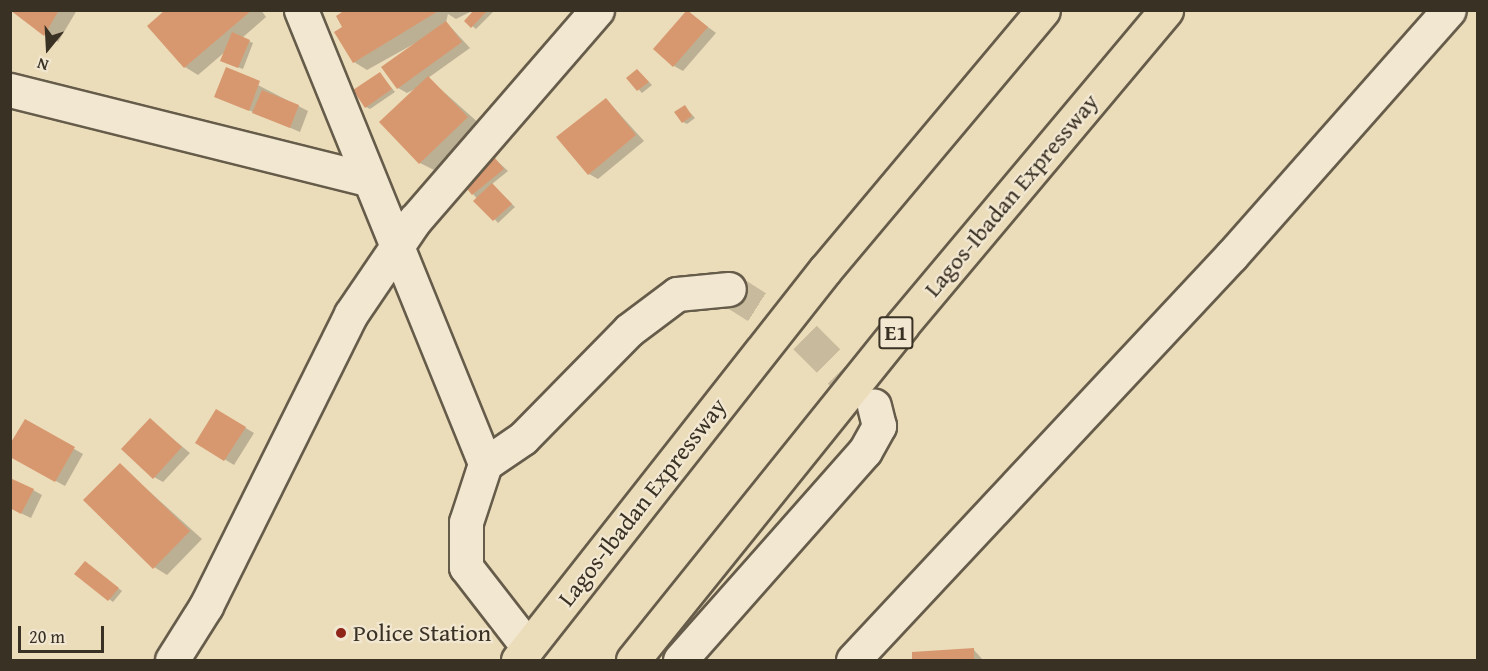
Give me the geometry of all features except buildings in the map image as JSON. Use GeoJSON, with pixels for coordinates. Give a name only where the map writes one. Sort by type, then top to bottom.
{"type":"FeatureCollection","features":[{"type":"Feature","properties":{"kind":"highway","name":"Lagos-Ibadan Expressway"},"geometry":{"type":"LineString","coordinates":[[523,654],[825,270],[1043,10]]}},
{"type":"Feature","properties":{"kind":"highway","name":"Lagos-Ibadan Expressway"},"geometry":{"type":"LineString","coordinates":[[633,660],[902,325],[1166,10]]}},
{"type":"Feature","properties":{"kind":"street"},"geometry":{"type":"LineString","coordinates":[[302,10],[366,179],[485,464]]}},
{"type":"Feature","properties":{"kind":"street"},"geometry":{"type":"LineString","coordinates":[[172,660],[206,606],[308,391],[396,248],[597,10]]}},
{"type":"Feature","properties":{"kind":"street"},"geometry":{"type":"LineString","coordinates":[[852,660],[1232,255],[1449,10]]}},
{"type":"Feature","properties":{"kind":"street"},"geometry":{"type":"LineString","coordinates":[[10,90],[366,179]]}},
{"type":"Feature","properties":{"kind":"street"},"geometry":{"type":"LineString","coordinates":[[523,654],[466,567],[466,522],[485,464],[523,438],[629,330],[676,294],[729,289]]}},
{"type":"Feature","properties":{"kind":"street"},"geometry":{"type":"LineString","coordinates":[[680,660],[866,451],[879,426],[874,406]]}},
{"type":"Feature","properties":{"kind":"tunnel"},"geometry":{"type":"LineString","coordinates":[[729,289],[805,337],[873,405]]}},
{"type":"Feature","properties":{"kind":"place","name":"Police Station"},"geometry":{"type":"Point","coordinates":[341,633]}}]}
